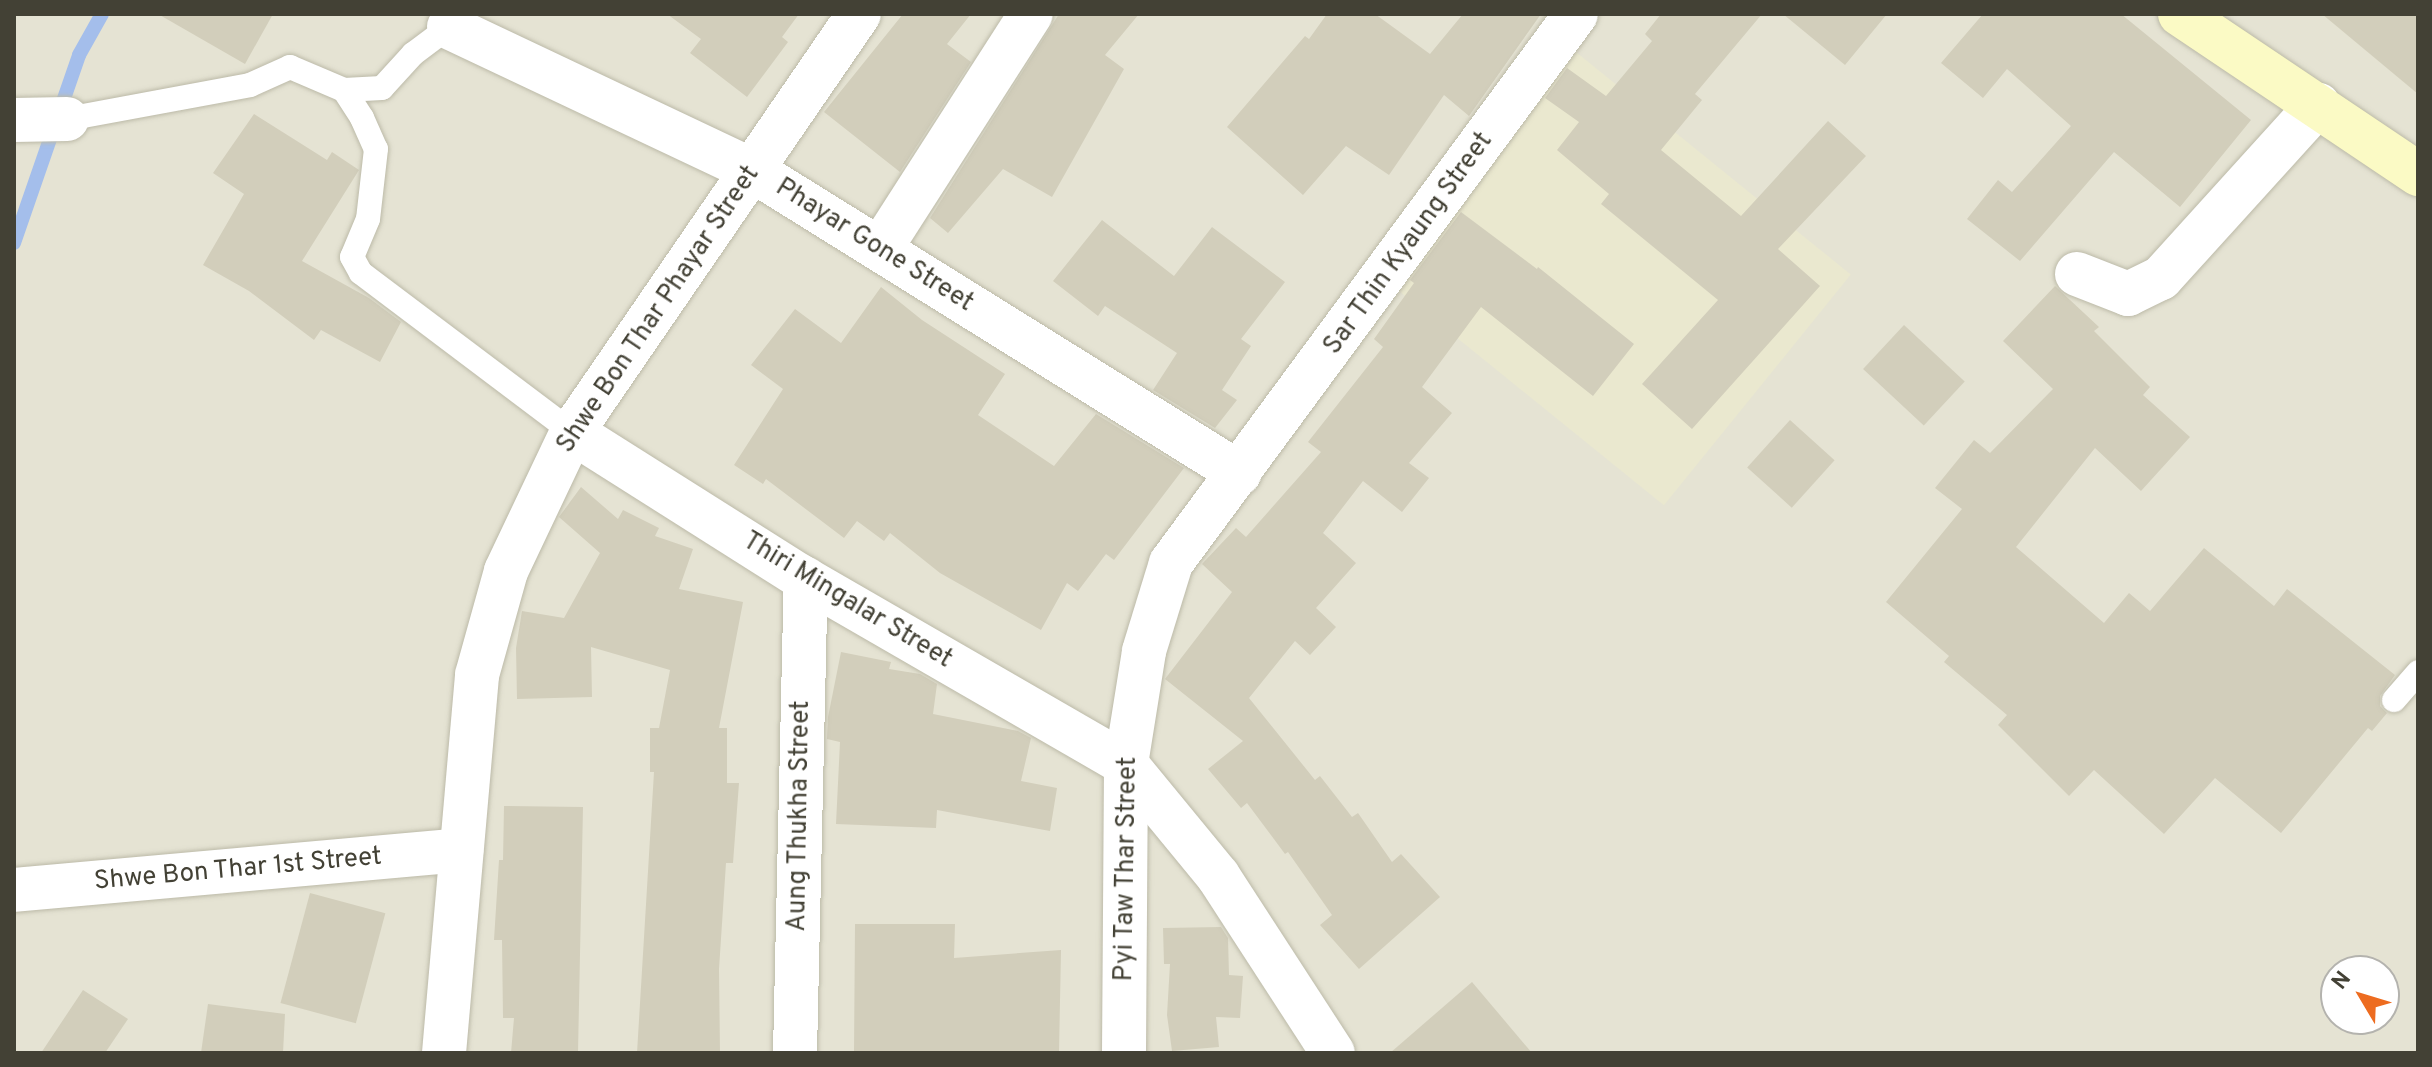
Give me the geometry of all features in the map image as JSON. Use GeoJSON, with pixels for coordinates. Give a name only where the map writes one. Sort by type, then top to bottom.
{"type":"FeatureCollection","features":[{"type":"Feature","properties":{"kind":"main road"},"geometry":{"type":"LineString","coordinates":[[2180,14],[2418,174]]}},
{"type":"Feature","properties":{"kind":"street","name":"Shwe Bon Thar Phayar Street"},"geometry":{"type":"LineString","coordinates":[[444,1053],[477,675],[506,571],[572,432],[859,14]]}},
{"type":"Feature","properties":{"kind":"street"},"geometry":{"type":"LineString","coordinates":[[880,249],[1031,14]]}},
{"type":"Feature","properties":{"kind":"street","name":"Sar Thin Kyaung Street"},"geometry":{"type":"LineString","coordinates":[[1239,473],[1576,14]]}},
{"type":"Feature","properties":{"kind":"street","name":"Phayar Gone Street"},"geometry":{"type":"LineString","coordinates":[[451,20],[752,170],[1239,473]]}},
{"type":"Feature","properties":{"kind":"street"},"geometry":{"type":"LineString","coordinates":[[2077,274],[2128,294],[2161,278],[2318,105]]}},
{"type":"Feature","properties":{"kind":"street"},"geometry":{"type":"LineString","coordinates":[[14,120],[67,119]]}},
{"type":"Feature","properties":{"kind":"street","name":"Thiri Mingalar Street"},"geometry":{"type":"LineString","coordinates":[[572,432],[806,579],[1126,764]]}},
{"type":"Feature","properties":{"kind":"street","name":"Pyi Taw Thar Street"},"geometry":{"type":"LineString","coordinates":[[1124,1053],[1126,764],[1144,651],[1171,563],[1239,473]]}},
{"type":"Feature","properties":{"kind":"street","name":"Aung Thukha Street"},"geometry":{"type":"LineString","coordinates":[[795,1053],[806,579]]}},
{"type":"Feature","properties":{"kind":"street"},"geometry":{"type":"LineString","coordinates":[[1126,764],[1218,876],[1333,1053]]}},
{"type":"Feature","properties":{"kind":"street","name":"Shwe Bon Thar 1st Street"},"geometry":{"type":"LineString","coordinates":[[14,890],[461,850]]}},
{"type":"Feature","properties":{"kind":"lane"},"geometry":{"type":"LineString","coordinates":[[67,119],[250,85],[290,67],[344,90],[382,88],[413,54],[451,20]]}},
{"type":"Feature","properties":{"kind":"lane"},"geometry":{"type":"LineString","coordinates":[[344,90],[362,118],[376,149],[368,219],[352,257],[361,273],[572,432]]}},
{"type":"Feature","properties":{"kind":"lane"},"geometry":{"type":"LineString","coordinates":[[2394,700],[2418,672]]}},
{"type":"Feature","properties":{"kind":"shaded area"},"geometry":{"type":"Polygon","coordinates":[[[14,14],[2418,14],[2418,1053],[14,1053],[14,14]]]}},
{"type":"Feature","properties":{"kind":"shaded area"},"geometry":{"type":"Polygon","coordinates":[[[1571,48],[1851,275],[1664,505],[1384,279],[1571,48]]]}},
{"type":"Feature","properties":{"kind":"building"},"geometry":{"type":"Polygon","coordinates":[[[158,14],[273,14],[245,64],[158,14]]]}},
{"type":"Feature","properties":{"kind":"building"},"geometry":{"type":"Polygon","coordinates":[[[667,14],[799,14],[782,37],[788,42],[747,97],[690,53],[701,39],[667,14]]]}},
{"type":"Feature","properties":{"kind":"building"},"geometry":{"type":"Polygon","coordinates":[[[903,14],[971,14],[947,44],[971,62],[900,172],[824,112],[903,14]]]}},
{"type":"Feature","properties":{"kind":"building"},"geometry":{"type":"Polygon","coordinates":[[[1059,14],[1139,14],[1105,55],[1124,69],[1052,197],[1003,169],[948,233],[930,218],[1059,14]]]}},
{"type":"Feature","properties":{"kind":"building"},"geometry":{"type":"Polygon","coordinates":[[[1327,14],[1375,14],[1430,54],[1463,14],[1541,14],[1469,116],[1444,95],[1389,175],[1346,146],[1303,195],[1227,127],[1305,36],[1309,39],[1327,14]]]}},
{"type":"Feature","properties":{"kind":"building"},"geometry":{"type":"Polygon","coordinates":[[[1661,14],[1762,14],[1695,94],[1702,100],[1661,150],[1741,216],[1828,121],[1866,156],[1778,249],[1820,286],[1692,429],[1642,384],[1718,300],[1601,204],[1609,194],[1557,150],[1579,122],[1545,98],[1567,68],[1606,96],[1652,41],[1645,34],[1661,14]]]}},
{"type":"Feature","properties":{"kind":"building"},"geometry":{"type":"Polygon","coordinates":[[[1783,14],[1887,14],[1845,65],[1783,14]]]}},
{"type":"Feature","properties":{"kind":"building"},"geometry":{"type":"Polygon","coordinates":[[[1983,14],[2121,14],[2251,120],[2180,207],[2114,152],[2020,261],[1967,219],[1998,180],[2012,192],[2071,126],[2007,69],[1983,98],[1941,63],[1983,14]]]}},
{"type":"Feature","properties":{"kind":"building"},"geometry":{"type":"Polygon","coordinates":[[[2322,14],[2418,14],[2418,94],[2322,14]]]}},
{"type":"Feature","properties":{"kind":"building"},"geometry":{"type":"Polygon","coordinates":[[[254,114],[327,160],[332,152],[359,170],[302,261],[369,298],[401,322],[380,362],[321,330],[314,340],[249,291],[203,265],[244,194],[213,173],[254,114]]]}},
{"type":"Feature","properties":{"kind":"building"},"geometry":{"type":"Polygon","coordinates":[[[1461,212],[1538,267],[1634,344],[1593,396],[1481,307],[1422,387],[1452,413],[1409,463],[1429,478],[1402,512],[1363,481],[1323,533],[1356,563],[1316,608],[1336,627],[1310,655],[1295,641],[1249,698],[1315,780],[1320,776],[1352,817],[1358,813],[1392,862],[1401,854],[1440,897],[1359,969],[1320,925],[1332,915],[1288,852],[1285,854],[1247,803],[1241,808],[1208,769],[1243,741],[1165,679],[1232,592],[1202,564],[1236,528],[1246,537],[1321,452],[1308,442],[1383,347],[1374,339],[1414,283],[1410,280],[1461,212]]]}},
{"type":"Feature","properties":{"kind":"building"},"geometry":{"type":"Polygon","coordinates":[[[1102,220],[1174,276],[1212,227],[1285,282],[1241,339],[1251,346],[1222,390],[1237,400],[1215,428],[1153,390],[1177,353],[1105,306],[1098,316],[1053,281],[1102,220]]]}},
{"type":"Feature","properties":{"kind":"building"},"geometry":{"type":"Polygon","coordinates":[[[2055,286],[2099,327],[2094,331],[2150,387],[2143,395],[2190,437],[2141,491],[2095,448],[2016,547],[2104,623],[2129,593],[2150,611],[2204,548],[2274,606],[2287,589],[2395,675],[2380,696],[2380,706],[2387,713],[2372,731],[2368,728],[2281,833],[2215,778],[2164,834],[2094,770],[2069,796],[1998,725],[2007,715],[1944,662],[1949,656],[1886,602],[1962,509],[1935,488],[1974,440],[1990,453],[2053,389],[2003,341],[2055,286]]]}},
{"type":"Feature","properties":{"kind":"building"},"geometry":{"type":"Polygon","coordinates":[[[881,287],[922,320],[1005,374],[978,415],[1054,466],[1096,414],[1184,468],[1114,560],[1106,554],[1078,591],[1067,583],[1041,630],[940,573],[890,533],[884,541],[857,521],[844,538],[766,479],[763,484],[734,465],[783,389],[751,365],[795,309],[841,343],[881,287]]]}},
{"type":"Feature","properties":{"kind":"building"},"geometry":{"type":"Polygon","coordinates":[[[1904,325],[1965,382],[1924,425],[1863,369],[1904,325]]]}},
{"type":"Feature","properties":{"kind":"building"},"geometry":{"type":"Polygon","coordinates":[[[1790,420],[1835,460],[1792,508],[1747,468],[1790,420]]]}},
{"type":"Feature","properties":{"kind":"building"},"geometry":{"type":"Polygon","coordinates":[[[581,487],[618,519],[623,510],[659,528],[655,536],[693,549],[679,589],[743,602],[719,728],[727,728],[727,783],[739,783],[733,863],[726,863],[719,969],[720,1053],[637,1053],[654,772],[650,772],[650,728],[659,728],[670,670],[591,647],[592,697],[517,699],[516,648],[522,611],[564,618],[600,553],[559,517],[581,487]]]}},
{"type":"Feature","properties":{"kind":"building"},"geometry":{"type":"Polygon","coordinates":[[[841,652],[891,662],[889,669],[920,674],[937,684],[933,714],[1018,731],[1031,738],[1021,781],[1057,788],[1050,831],[937,810],[936,828],[836,824],[840,742],[827,739],[828,717],[841,652]]]}},
{"type":"Feature","properties":{"kind":"building"},"geometry":{"type":"Polygon","coordinates":[[[504,806],[583,807],[578,1053],[511,1053],[514,1018],[503,1018],[502,940],[494,940],[499,860],[503,860],[504,806]]]}},
{"type":"Feature","properties":{"kind":"building"},"geometry":{"type":"Polygon","coordinates":[[[310,893],[385,913],[356,1023],[280,1003],[310,893]]]}},
{"type":"Feature","properties":{"kind":"building"},"geometry":{"type":"Polygon","coordinates":[[[855,924],[955,924],[954,958],[1061,950],[1059,1053],[854,1053],[855,924]]]}},
{"type":"Feature","properties":{"kind":"building"},"geometry":{"type":"Polygon","coordinates":[[[1221,927],[1228,938],[1229,975],[1243,976],[1240,1018],[1216,1017],[1219,1047],[1172,1051],[1167,1015],[1170,964],[1164,964],[1163,928],[1221,927]]]}},
{"type":"Feature","properties":{"kind":"building"},"geometry":{"type":"Polygon","coordinates":[[[1472,982],[1532,1053],[1390,1053],[1472,982]]]}},
{"type":"Feature","properties":{"kind":"building"},"geometry":{"type":"Polygon","coordinates":[[[83,990],[128,1019],[105,1053],[41,1053],[83,990]]]}},
{"type":"Feature","properties":{"kind":"building"},"geometry":{"type":"Polygon","coordinates":[[[208,1004],[285,1014],[283,1053],[201,1053],[208,1004]]]}},
{"type":"Feature","properties":{"kind":"waterway"},"geometry":{"type":"LineString","coordinates":[[14,243],[79,55],[102,14]]}}]}
